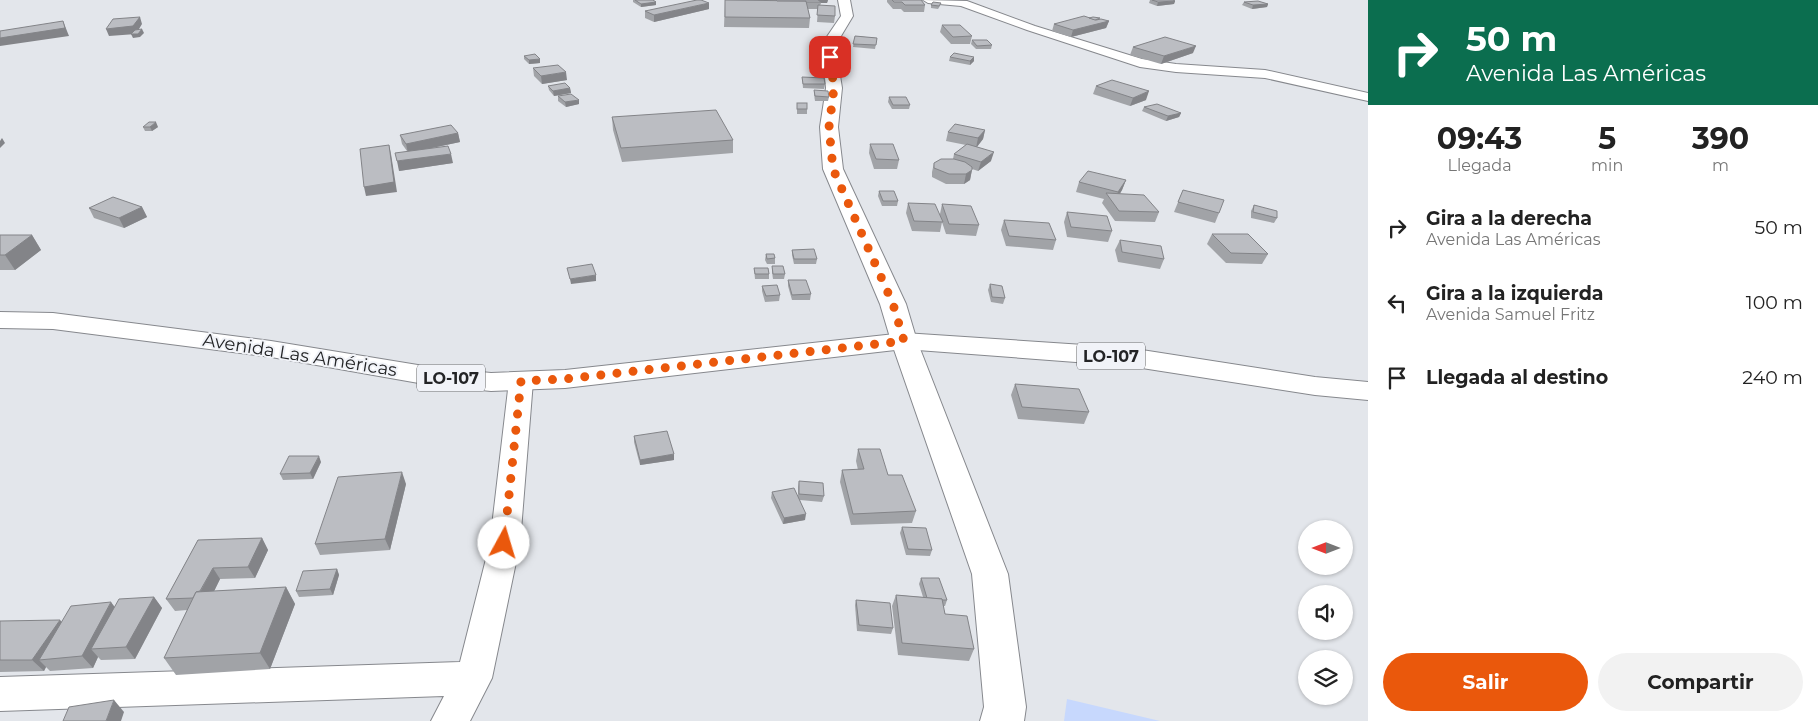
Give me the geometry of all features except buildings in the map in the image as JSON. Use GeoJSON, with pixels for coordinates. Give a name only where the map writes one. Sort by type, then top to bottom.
{"type":"FeatureCollection","features":[{"type":"Feature","properties":{"kind":"main road"},"geometry":{"type":"LineString","coordinates":[[844,0],[847,16],[831,41],[830,57],[834,88],[829,127],[833,169],[893,304],[904,341],[990,574],[1005,707],[1002,721]]}},
{"type":"Feature","properties":{"kind":"main road","name":"Avenida Las Américas"},"geometry":{"type":"LineString","coordinates":[[0,320],[53,321],[272,349],[430,376],[491,382],[565,379],[904,341],[1129,357],[1315,386],[1368,391]]}},
{"type":"Feature","properties":{"kind":"street"},"geometry":{"type":"LineString","coordinates":[[928,0],[969,2],[1031,28],[1140,63],[1176,68],[1266,74],[1368,96]]}},
{"type":"Feature","properties":{"kind":"street"},"geometry":{"type":"LineString","coordinates":[[450,721],[474,678],[504,543],[521,381]]}},
{"type":"Feature","properties":{"kind":"street"},"geometry":{"type":"LineString","coordinates":[[0,694],[474,678]]}},
{"type":"Feature","properties":{"kind":"shaded area"},"geometry":{"type":"Polygon","coordinates":[[[1067,699],[1160,721],[1064,721],[1067,699]]]}},
{"type":"Feature","properties":{"kind":"route"},"geometry":{"type":"LineString","coordinates":[[504,543],[521,381],[565,379],[904,341],[893,304],[833,169],[829,127],[834,88],[830,57]]}}]}
